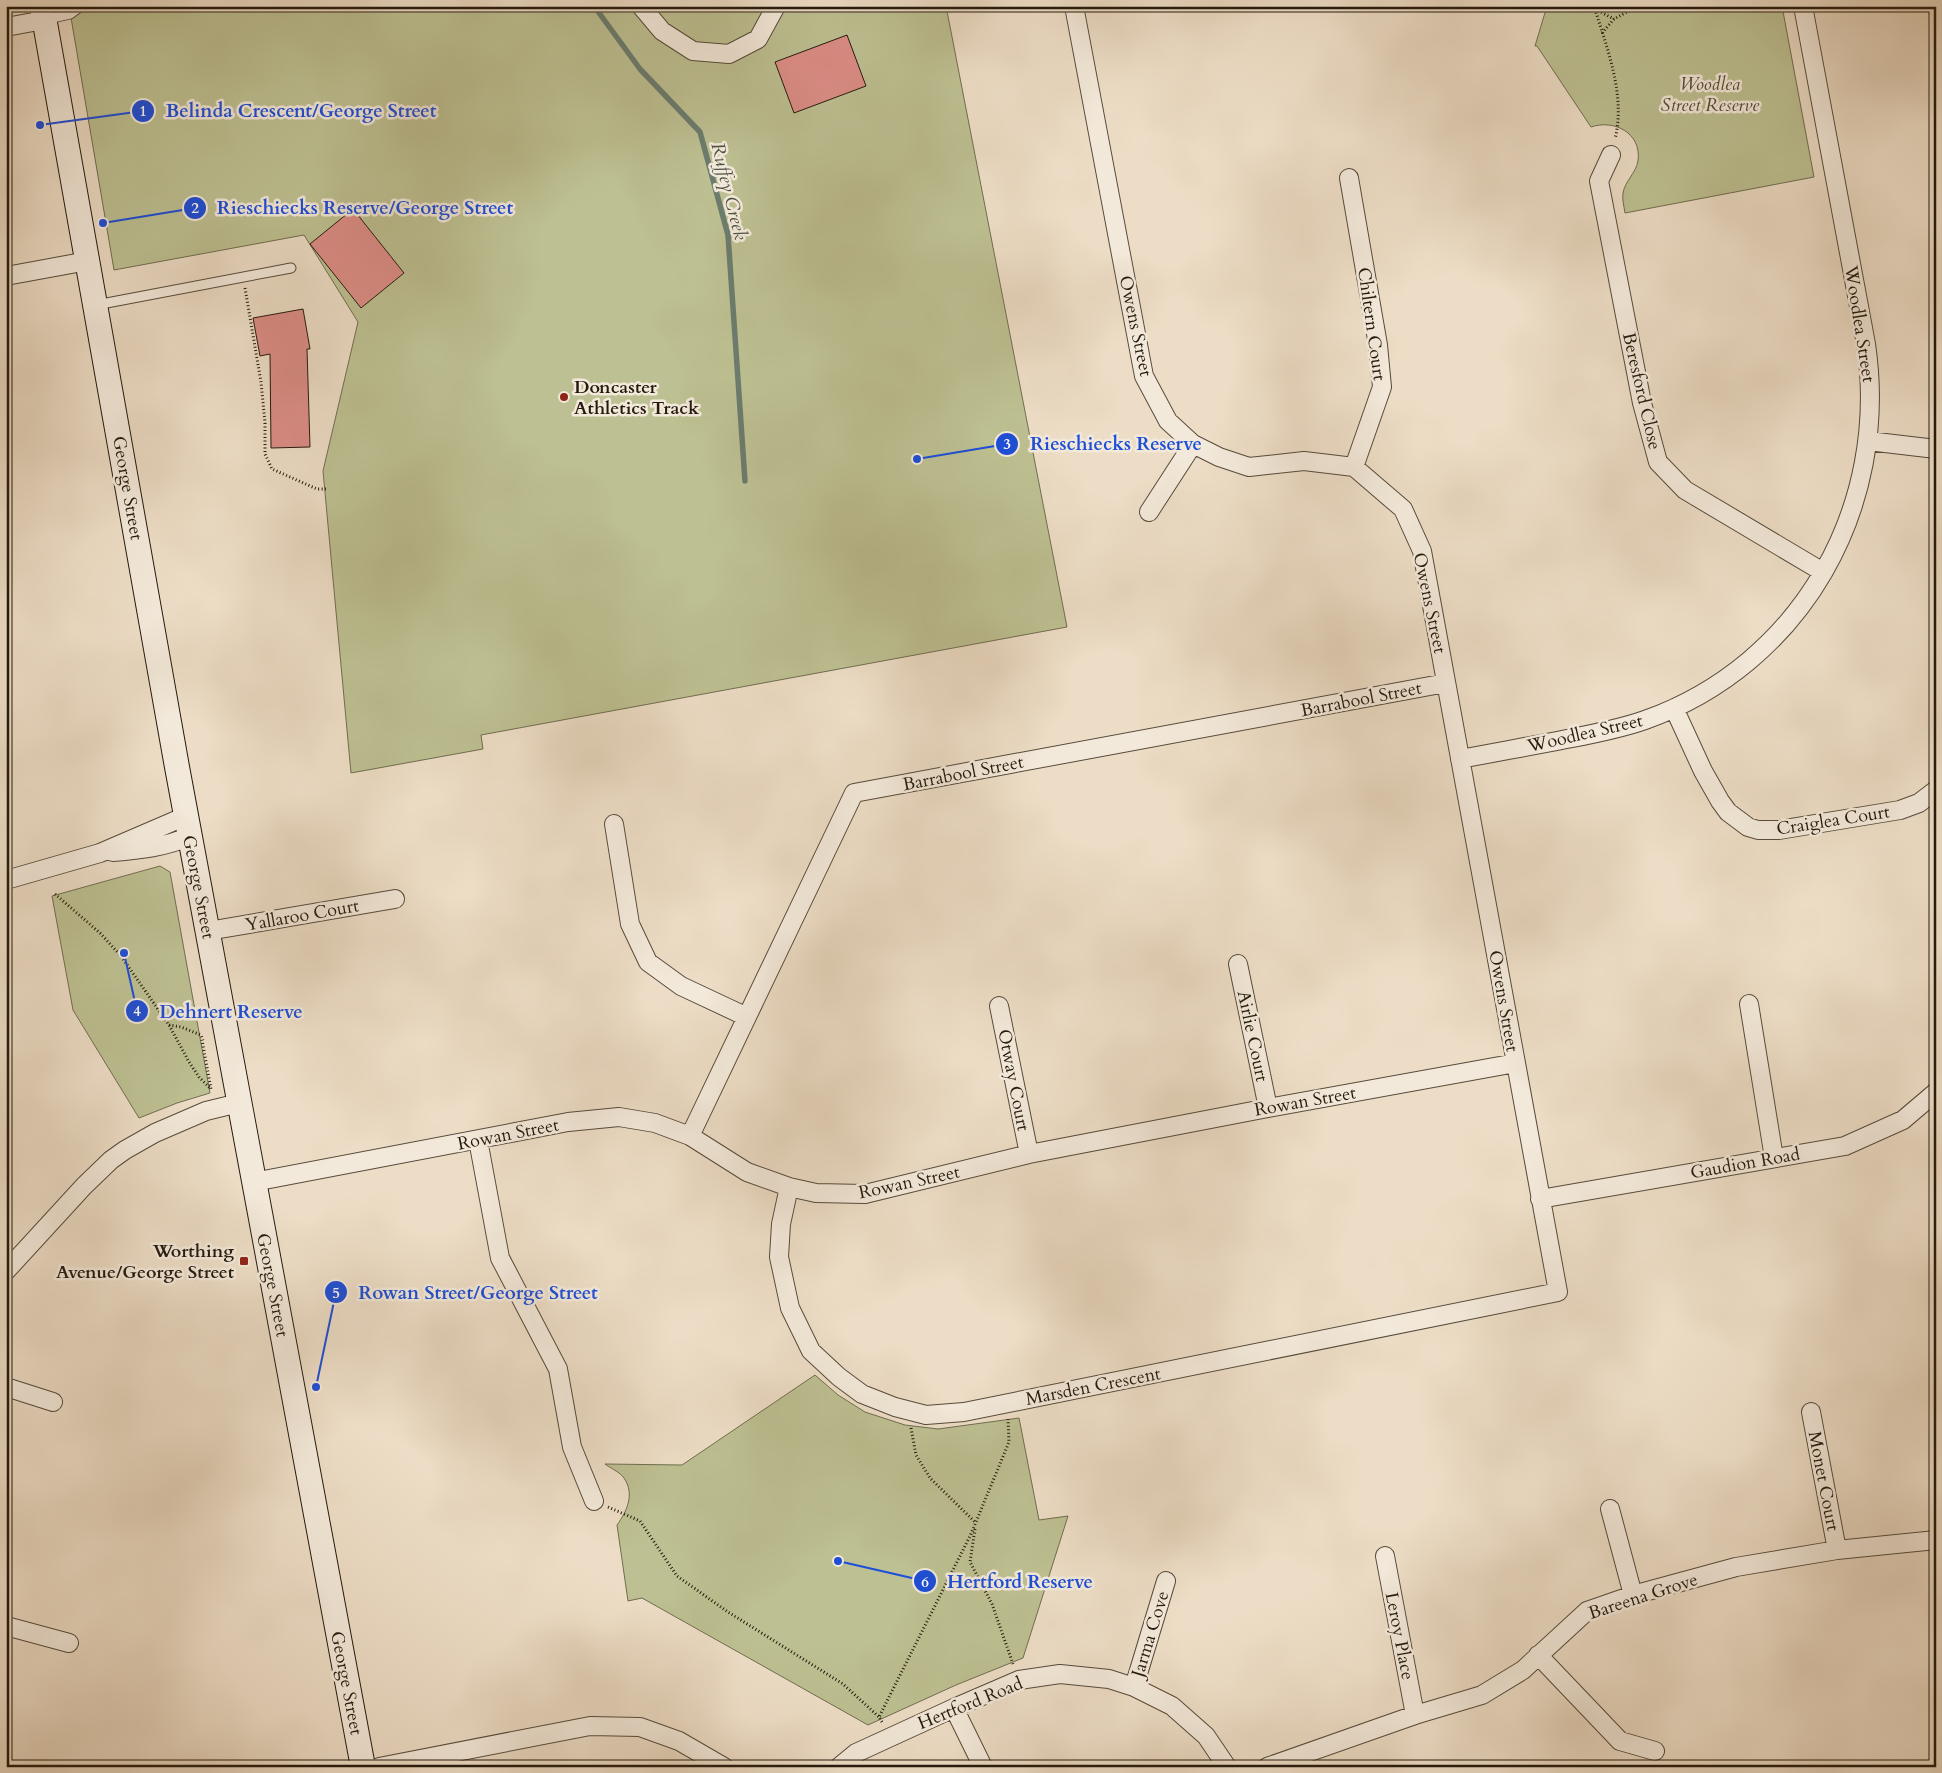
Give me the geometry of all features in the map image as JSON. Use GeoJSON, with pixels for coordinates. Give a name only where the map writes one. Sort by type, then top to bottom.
{"type":"FeatureCollection","features":[{"type":"Feature","properties":{"kind":"main road","name":"George Street"},"geometry":{"type":"LineString","coordinates":[[43,13],[188,826],[363,1767]]}},
{"type":"Feature","properties":{"kind":"street"},"geometry":{"type":"LineString","coordinates":[[641,6],[662,30],[693,51],[729,54],[758,39],[776,6]]}},
{"type":"Feature","properties":{"kind":"street","name":"Owens Street"},"geometry":{"type":"LineString","coordinates":[[1074,6],[1144,376],[1168,421],[1192,444],[1219,457],[1250,467],[1304,461],[1354,467],[1403,509],[1422,551],[1558,1292]]}},
{"type":"Feature","properties":{"kind":"street","name":"Woodlea Street"},"geometry":{"type":"LineString","coordinates":[[1460,759],[1624,727],[1674,708],[1712,689],[1755,656],[1793,618],[1838,545],[1856,499],[1862,476],[1868,441],[1871,383],[1866,344],[1803,6]]}},
{"type":"Feature","properties":{"kind":"street"},"geometry":{"type":"LineString","coordinates":[[6,27],[43,13]]}},
{"type":"Feature","properties":{"kind":"street","name":"Beresford Close"},"geometry":{"type":"LineString","coordinates":[[1610,155],[1599,181],[1642,402],[1658,462],[1685,490],[1823,572]]}},
{"type":"Feature","properties":{"kind":"street","name":"Chiltern Court"},"geometry":{"type":"LineString","coordinates":[[1349,178],[1378,345],[1382,386],[1354,467]]}},
{"type":"Feature","properties":{"kind":"street"},"geometry":{"type":"LineString","coordinates":[[6,276],[88,261]]}},
{"type":"Feature","properties":{"kind":"street"},"geometry":{"type":"LineString","coordinates":[[1868,441],[1936,449]]}},
{"type":"Feature","properties":{"kind":"street"},"geometry":{"type":"LineString","coordinates":[[1148,512],[1192,444]]}},
{"type":"Feature","properties":{"kind":"street","name":"Barrabool Street"},"geometry":{"type":"LineString","coordinates":[[690,1136],[854,793],[1446,683]]}},
{"type":"Feature","properties":{"kind":"street","name":"Craiglea Court"},"geometry":{"type":"LineString","coordinates":[[1674,708],[1703,771],[1720,801],[1738,821],[1758,830],[1791,828],[1900,810],[1919,803],[1936,790]]}},
{"type":"Feature","properties":{"kind":"street"},"geometry":{"type":"LineString","coordinates":[[614,824],[630,924],[648,962],[680,986],[747,1018]]}},
{"type":"Feature","properties":{"kind":"street"},"geometry":{"type":"LineString","coordinates":[[6,880],[100,854],[177,842],[188,826]]}},
{"type":"Feature","properties":{"kind":"street","name":"Yallaroo Court"},"geometry":{"type":"LineString","coordinates":[[208,931],[395,899]]}},
{"type":"Feature","properties":{"kind":"street","name":"Airlie Court"},"geometry":{"type":"LineString","coordinates":[[1238,964],[1268,1108]]}},
{"type":"Feature","properties":{"kind":"street"},"geometry":{"type":"LineString","coordinates":[[1749,1004],[1774,1158]]}},
{"type":"Feature","properties":{"kind":"street","name":"Otway Court"},"geometry":{"type":"LineString","coordinates":[[999,1006],[1029,1154]]}},
{"type":"Feature","properties":{"kind":"street","name":"Rowan Street"},"geometry":{"type":"LineString","coordinates":[[254,1182],[568,1122],[619,1117],[655,1123],[690,1136],[747,1172],[789,1187],[816,1193],[865,1194],[1029,1154],[1516,1063]]}},
{"type":"Feature","properties":{"kind":"street","name":"Gaudion Road"},"geometry":{"type":"LineString","coordinates":[[1540,1199],[1845,1146],[1903,1120],[1936,1092]]}},
{"type":"Feature","properties":{"kind":"street"},"geometry":{"type":"LineString","coordinates":[[6,1271],[84,1186],[111,1160],[140,1140],[186,1120],[240,1109]]}},
{"type":"Feature","properties":{"kind":"street"},"geometry":{"type":"LineString","coordinates":[[478,1140],[500,1258],[558,1368],[572,1447],[594,1501]]}},
{"type":"Feature","properties":{"kind":"street","name":"Marsden Crescent"},"geometry":{"type":"LineString","coordinates":[[789,1187],[781,1224],[779,1257],[790,1308],[811,1351],[839,1377],[862,1394],[908,1411],[926,1415],[964,1412],[1558,1292]]}},
{"type":"Feature","properties":{"kind":"street"},"geometry":{"type":"LineString","coordinates":[[6,1387],[53,1402]]}},
{"type":"Feature","properties":{"kind":"street","name":"Monet Court"},"geometry":{"type":"LineString","coordinates":[[1811,1412],[1837,1550]]}},
{"type":"Feature","properties":{"kind":"street"},"geometry":{"type":"LineString","coordinates":[[1610,1509],[1633,1595]]}},
{"type":"Feature","properties":{"kind":"street","name":"Bareena Grove"},"geometry":{"type":"LineString","coordinates":[[1267,1767],[1415,1715],[1482,1695],[1523,1670],[1587,1611],[1633,1595],[1736,1567],[1837,1550],[1936,1540]]}},
{"type":"Feature","properties":{"kind":"street","name":"Leroy Place"},"geometry":{"type":"LineString","coordinates":[[1384,1556],[1415,1715]]}},
{"type":"Feature","properties":{"kind":"street","name":"Jarma Cove"},"geometry":{"type":"LineString","coordinates":[[1134,1687],[1166,1581]]}},
{"type":"Feature","properties":{"kind":"street"},"geometry":{"type":"LineString","coordinates":[[6,1626],[69,1643]]}},
{"type":"Feature","properties":{"kind":"street"},"geometry":{"type":"LineString","coordinates":[[1538,1655],[1620,1741],[1654,1751]]}},
{"type":"Feature","properties":{"kind":"street","name":"Hertford Road"},"geometry":{"type":"LineString","coordinates":[[839,1767],[856,1753],[1019,1680],[1060,1674],[1109,1679],[1134,1687],[1172,1706],[1206,1736],[1227,1767]]}},
{"type":"Feature","properties":{"kind":"street"},"geometry":{"type":"LineString","coordinates":[[954,1708],[983,1767]]}},
{"type":"Feature","properties":{"kind":"street"},"geometry":{"type":"LineString","coordinates":[[379,1767],[590,1726],[640,1727],[679,1741],[724,1767]]}},
{"type":"Feature","properties":{"kind":"lane"},"geometry":{"type":"LineString","coordinates":[[43,13],[70,14],[81,6]]}},
{"type":"Feature","properties":{"kind":"lane"},"geometry":{"type":"LineString","coordinates":[[96,305],[291,268]]}},
{"type":"Feature","properties":{"kind":"path"},"geometry":{"type":"LineString","coordinates":[[1602,33],[1614,19],[1638,6]]}},
{"type":"Feature","properties":{"kind":"path"},"geometry":{"type":"LineString","coordinates":[[1595,8],[1614,19]]}},
{"type":"Feature","properties":{"kind":"path"},"geometry":{"type":"LineString","coordinates":[[1595,8],[1617,93],[1619,123],[1610,155]]}},
{"type":"Feature","properties":{"kind":"path"},"geometry":{"type":"LineString","coordinates":[[243,278],[261,382],[265,423],[265,454],[272,469],[317,489],[326,489]]}},
{"type":"Feature","properties":{"kind":"path"},"geometry":{"type":"LineString","coordinates":[[55,894],[100,933],[120,956],[169,1025],[181,1050],[194,1070],[211,1089],[202,1040]]}},
{"type":"Feature","properties":{"kind":"path"},"geometry":{"type":"LineString","coordinates":[[879,1717],[976,1522],[1009,1442],[1007,1403]]}},
{"type":"Feature","properties":{"kind":"path"},"geometry":{"type":"LineString","coordinates":[[908,1411],[916,1455],[930,1478],[976,1522]]}},
{"type":"Feature","properties":{"kind":"path"},"geometry":{"type":"LineString","coordinates":[[594,1501],[640,1521],[676,1576],[728,1612],[843,1684],[879,1717],[892,1736]]}},
{"type":"Feature","properties":{"kind":"path"},"geometry":{"type":"LineString","coordinates":[[976,1522],[970,1562],[992,1604],[1019,1680]]}},
{"type":"Feature","properties":{"kind":"green space"},"geometry":{"type":"Polygon","coordinates":[[[69,6],[946,6],[1067,627],[481,735],[483,749],[351,773],[323,471],[358,322],[304,235],[114,270],[69,6]]]}},
{"type":"Feature","properties":{"kind":"green space","name":"Woodlea Street Reserve"},"geometry":{"type":"Polygon","coordinates":[[[1547,6],[1782,6],[1814,177],[1625,213],[1623,193],[1638,161],[1636,143],[1631,136],[1617,127],[1600,125],[1591,127],[1537,46],[1535,46],[1547,6]]]}},
{"type":"Feature","properties":{"kind":"green space"},"geometry":{"type":"Polygon","coordinates":[[[160,866],[170,872],[210,1093],[177,1103],[139,1118],[73,1010],[52,896],[160,866]]]}},
{"type":"Feature","properties":{"kind":"green space"},"geometry":{"type":"Polygon","coordinates":[[[815,1375],[838,1395],[865,1412],[905,1425],[938,1429],[1019,1418],[1039,1520],[1068,1516],[1023,1658],[956,1685],[868,1725],[642,1598],[628,1601],[617,1525],[627,1508],[629,1490],[622,1476],[605,1464],[682,1465],[815,1375]]]}},
{"type":"Feature","properties":{"kind":"building"},"geometry":{"type":"Polygon","coordinates":[[[847,35],[866,86],[794,113],[775,62],[847,35]]]}},
{"type":"Feature","properties":{"kind":"building"},"geometry":{"type":"Polygon","coordinates":[[[353,209],[404,273],[361,308],[310,244],[353,209]]]}},
{"type":"Feature","properties":{"kind":"building"},"geometry":{"type":"Polygon","coordinates":[[[303,309],[310,349],[307,349],[310,447],[271,448],[270,354],[260,356],[253,318],[303,309]]]}},
{"type":"Feature","properties":{"kind":"waterway","name":"Ruffey Creek"},"geometry":{"type":"LineString","coordinates":[[594,6],[640,69],[700,132],[728,235],[745,481]]}},
{"type":"Feature","properties":{"kind":"place","name":"Belinda Crescent/George Street"},"geometry":{"type":"Point","coordinates":[40,125]}},
{"type":"Feature","properties":{"kind":"place","name":"Rieschiecks Reserve/George Street"},"geometry":{"type":"Point","coordinates":[103,223]}},
{"type":"Feature","properties":{"kind":"place","name":"Doncaster Athletics Track"},"geometry":{"type":"Point","coordinates":[564,397]}},
{"type":"Feature","properties":{"kind":"place","name":"Rieschiecks Reserve"},"geometry":{"type":"Point","coordinates":[917,459]}},
{"type":"Feature","properties":{"kind":"place","name":"Dehnert Reserve"},"geometry":{"type":"Point","coordinates":[124,953]}},
{"type":"Feature","properties":{"kind":"place","name":"Worthing Avenue/George Street"},"geometry":{"type":"Point","coordinates":[244,1261]}},
{"type":"Feature","properties":{"kind":"place","name":"Rowan Street/George Street"},"geometry":{"type":"Point","coordinates":[316,1387]}},
{"type":"Feature","properties":{"kind":"place","name":"Hertford Reserve"},"geometry":{"type":"Point","coordinates":[838,1561]}}]}
